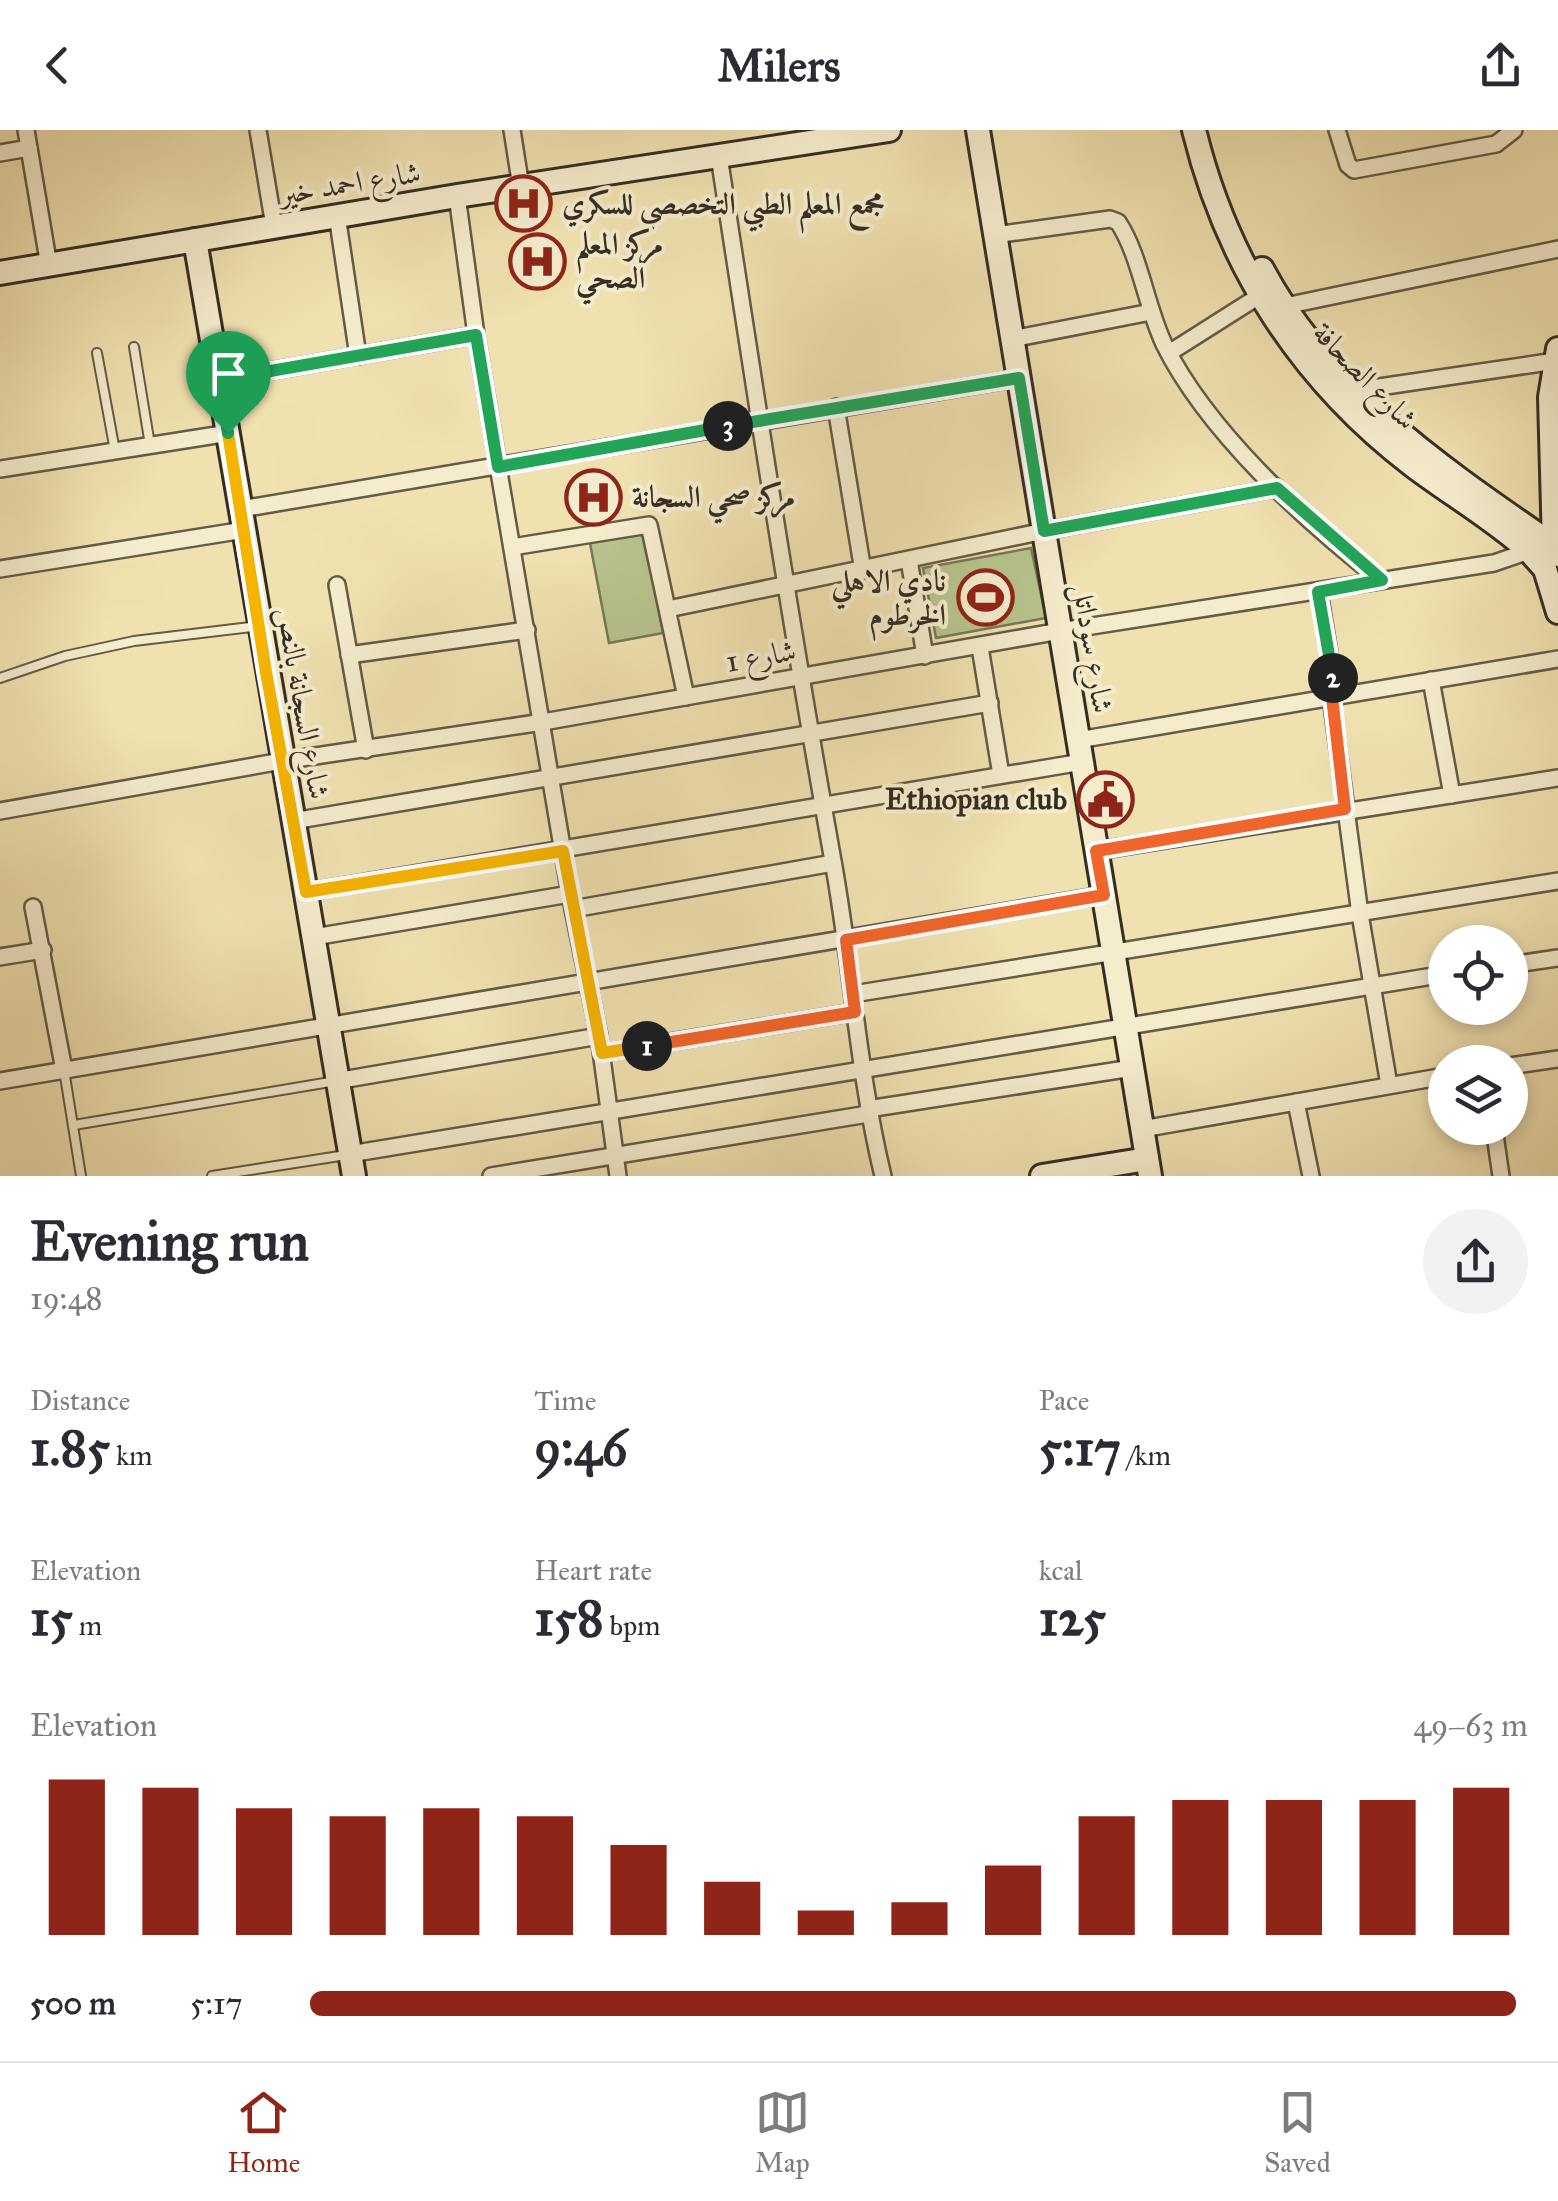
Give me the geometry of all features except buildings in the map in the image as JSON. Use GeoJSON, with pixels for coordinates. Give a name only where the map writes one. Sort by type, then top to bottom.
{"type":"FeatureCollection","features":[{"type":"Feature","properties":{"kind":"street"},"geometry":{"type":"LineString","coordinates":[[26,130],[48,266]]}},
{"type":"Feature","properties":{"kind":"street"},"geometry":{"type":"LineString","coordinates":[[258,130],[274,226]]}},
{"type":"Feature","properties":{"kind":"street"},"geometry":{"type":"LineString","coordinates":[[512,130],[521,186]]}},
{"type":"Feature","properties":{"kind":"street","name":"شارع احمد خير"},"geometry":{"type":"LineString","coordinates":[[0,273],[336,215],[718,156],[766,139],[889,130]]}},
{"type":"Feature","properties":{"kind":"street","name":"شارع سوداتل"},"geometry":{"type":"LineString","coordinates":[[978,130],[1148,1168]]}},
{"type":"Feature","properties":{"kind":"street","name":"شارع الصحافة"},"geometry":{"type":"LineString","coordinates":[[1194,130],[1216,204],[1259,296],[1311,370],[1410,463],[1530,552],[1544,569],[1558,612]]}},
{"type":"Feature","properties":{"kind":"street","name":"شارع الصحافة"},"geometry":{"type":"LineString","coordinates":[[1210,130],[1225,185],[1272,288],[1352,390],[1423,455],[1556,549]]}},
{"type":"Feature","properties":{"kind":"street"},"geometry":{"type":"LineString","coordinates":[[1338,130],[1348,164],[1354,170],[1496,144],[1514,130]]}},
{"type":"Feature","properties":{"kind":"street"},"geometry":{"type":"LineString","coordinates":[[0,153],[28,148]]}},
{"type":"Feature","properties":{"kind":"street"},"geometry":{"type":"LineString","coordinates":[[718,156],[800,678],[834,863],[868,1112],[883,1176]]}},
{"type":"Feature","properties":{"kind":"street"},"geometry":{"type":"LineString","coordinates":[[457,196],[476,335],[563,851],[600,1045],[618,1176]]}},
{"type":"Feature","properties":{"kind":"street"},"geometry":{"type":"LineString","coordinates":[[336,215],[358,356]]}},
{"type":"Feature","properties":{"kind":"street"},"geometry":{"type":"LineString","coordinates":[[995,236],[1115,220],[1124,230],[1169,353],[1211,416],[1277,488],[1382,580]]}},
{"type":"Feature","properties":{"kind":"street","name":"شارع السجانة بالنص"},"geometry":{"type":"LineString","coordinates":[[195,240],[352,1165]]}},
{"type":"Feature","properties":{"kind":"street"},"geometry":{"type":"LineString","coordinates":[[1285,306],[1558,249]]}},
{"type":"Feature","properties":{"kind":"street"},"geometry":{"type":"LineString","coordinates":[[1169,353],[1259,296]]}},
{"type":"Feature","properties":{"kind":"street"},"geometry":{"type":"LineString","coordinates":[[1012,339],[1151,312]]}},
{"type":"Feature","properties":{"kind":"street"},"geometry":{"type":"LineString","coordinates":[[219,380],[476,335]]}},
{"type":"Feature","properties":{"kind":"street"},"geometry":{"type":"LineString","coordinates":[[1352,390],[1556,355],[1550,426],[1556,549],[1530,552]]}},
{"type":"Feature","properties":{"kind":"street"},"geometry":{"type":"LineString","coordinates":[[0,569],[498,467],[1019,378]]}},
{"type":"Feature","properties":{"kind":"street"},"geometry":{"type":"LineString","coordinates":[[836,407],[863,570]]}},
{"type":"Feature","properties":{"kind":"street"},"geometry":{"type":"LineString","coordinates":[[0,469],[228,433]]}},
{"type":"Feature","properties":{"kind":"street"},"geometry":{"type":"LineString","coordinates":[[668,609],[1044,531],[1277,488]]}},
{"type":"Feature","properties":{"kind":"street"},"geometry":{"type":"LineString","coordinates":[[512,547],[649,525],[686,697]]}},
{"type":"Feature","properties":{"kind":"street","name":"شارع 1"},"geometry":{"type":"LineString","coordinates":[[0,811],[282,761],[543,722],[1060,631],[1494,563],[1530,552]]}},
{"type":"Feature","properties":{"kind":"street"},"geometry":{"type":"LineString","coordinates":[[908,560],[925,656]]}},
{"type":"Feature","properties":{"kind":"street"},"geometry":{"type":"LineString","coordinates":[[337,584],[366,750]]}},
{"type":"Feature","properties":{"kind":"street"},"geometry":{"type":"LineString","coordinates":[[1318,592],[1360,914],[1389,1085]]}},
{"type":"Feature","properties":{"kind":"street"},"geometry":{"type":"LineString","coordinates":[[349,655],[527,630]]}},
{"type":"Feature","properties":{"kind":"street"},"geometry":{"type":"LineString","coordinates":[[980,647],[1002,775]]}},
{"type":"Feature","properties":{"kind":"street"},"geometry":{"type":"LineString","coordinates":[[306,892],[1002,775],[1080,751],[1334,696],[1558,659]]}},
{"type":"Feature","properties":{"kind":"street"},"geometry":{"type":"LineString","coordinates":[[1432,680],[1452,795]]}},
{"type":"Feature","properties":{"kind":"street"},"geometry":{"type":"LineString","coordinates":[[293,821],[990,703]]}},
{"type":"Feature","properties":{"kind":"street"},"geometry":{"type":"LineString","coordinates":[[1096,851],[1558,778]]}},
{"type":"Feature","properties":{"kind":"street"},"geometry":{"type":"LineString","coordinates":[[314,937],[834,863]]}},
{"type":"Feature","properties":{"kind":"street"},"geometry":{"type":"LineString","coordinates":[[852,994],[1558,881]]}},
{"type":"Feature","properties":{"kind":"street"},"geometry":{"type":"LineString","coordinates":[[0,1081],[1104,895]]}},
{"type":"Feature","properties":{"kind":"street"},"geometry":{"type":"LineString","coordinates":[[33,907],[64,1070]]}},
{"type":"Feature","properties":{"kind":"street"},"geometry":{"type":"LineString","coordinates":[[0,957],[43,950]]}},
{"type":"Feature","properties":{"kind":"street"},"geometry":{"type":"LineString","coordinates":[[1528,962],[1558,958]]}},
{"type":"Feature","properties":{"kind":"street"},"geometry":{"type":"LineString","coordinates":[[352,1165],[609,1110],[1428,976]]}},
{"type":"Feature","properties":{"kind":"street"},"geometry":{"type":"LineString","coordinates":[[336,1080],[855,1012]]}},
{"type":"Feature","properties":{"kind":"street"},"geometry":{"type":"LineString","coordinates":[[1528,1063],[1558,1059]]}},
{"type":"Feature","properties":{"kind":"street"},"geometry":{"type":"LineString","coordinates":[[491,1176],[1132,1068]]}},
{"type":"Feature","properties":{"kind":"street"},"geometry":{"type":"LineString","coordinates":[[1142,1129],[1428,1079]]}},
{"type":"Feature","properties":{"kind":"street"},"geometry":{"type":"LineString","coordinates":[[1296,1102],[1311,1176]]}},
{"type":"Feature","properties":{"kind":"street"},"geometry":{"type":"LineString","coordinates":[[1497,1145],[1502,1176]]}},
{"type":"Feature","properties":{"kind":"street"},"geometry":{"type":"LineString","coordinates":[[1042,1176],[1148,1168]]}},
{"type":"Feature","properties":{"kind":"lane"},"geometry":{"type":"LineString","coordinates":[[134,347],[150,446]]}},
{"type":"Feature","properties":{"kind":"lane"},"geometry":{"type":"LineString","coordinates":[[96,353],[114,451]]}},
{"type":"Feature","properties":{"kind":"lane"},"geometry":{"type":"LineString","coordinates":[[0,678],[65,656],[134,641],[259,626]]}},
{"type":"Feature","properties":{"kind":"lane"},"geometry":{"type":"LineString","coordinates":[[64,1070],[81,1176]]}},
{"type":"Feature","properties":{"kind":"lane"},"geometry":{"type":"LineString","coordinates":[[74,1125],[336,1080]]}},
{"type":"Feature","properties":{"kind":"lane"},"geometry":{"type":"LineString","coordinates":[[212,1176],[352,1165]]}},
{"type":"Feature","properties":{"kind":"green space"},"geometry":{"type":"Polygon","coordinates":[[[643,528],[663,633],[609,643],[589,538],[643,528]]]}},
{"type":"Feature","properties":{"kind":"green space","name":"نادي الاهلي الخرطوم"},"geometry":{"type":"Polygon","coordinates":[[[1031,548],[1046,618],[936,638],[923,568],[1031,548]]]}},
{"type":"Feature","properties":{"kind":"place","name":"مجمع المعلم الطبي التخصصي للسكري"},"geometry":{"type":"Point","coordinates":[523,204]}},
{"type":"Feature","properties":{"kind":"place","name":"مركز المعلم الصحي"},"geometry":{"type":"Point","coordinates":[537,261]}},
{"type":"Feature","properties":{"kind":"place","name":"مركز صحي السجانة"},"geometry":{"type":"Point","coordinates":[593,497]}},
{"type":"Feature","properties":{"kind":"place","name":"نادي الاهلي الخرطوم"},"geometry":{"type":"Point","coordinates":[985,598]}},
{"type":"Feature","properties":{"kind":"place","name":"Ethiopian club"},"geometry":{"type":"Point","coordinates":[1106,799]}},
{"type":"Feature","properties":{"kind":"route"},"geometry":{"type":"LineString","coordinates":[[476,335],[498,467],[1019,378],[1044,531],[1277,488],[1382,580],[1318,592],[1336,696],[1332,697],[1345,809],[1096,851],[1104,895],[846,940],[855,1012],[602,1053],[563,851],[306,892],[228,433],[219,380],[476,335]]}}]}
